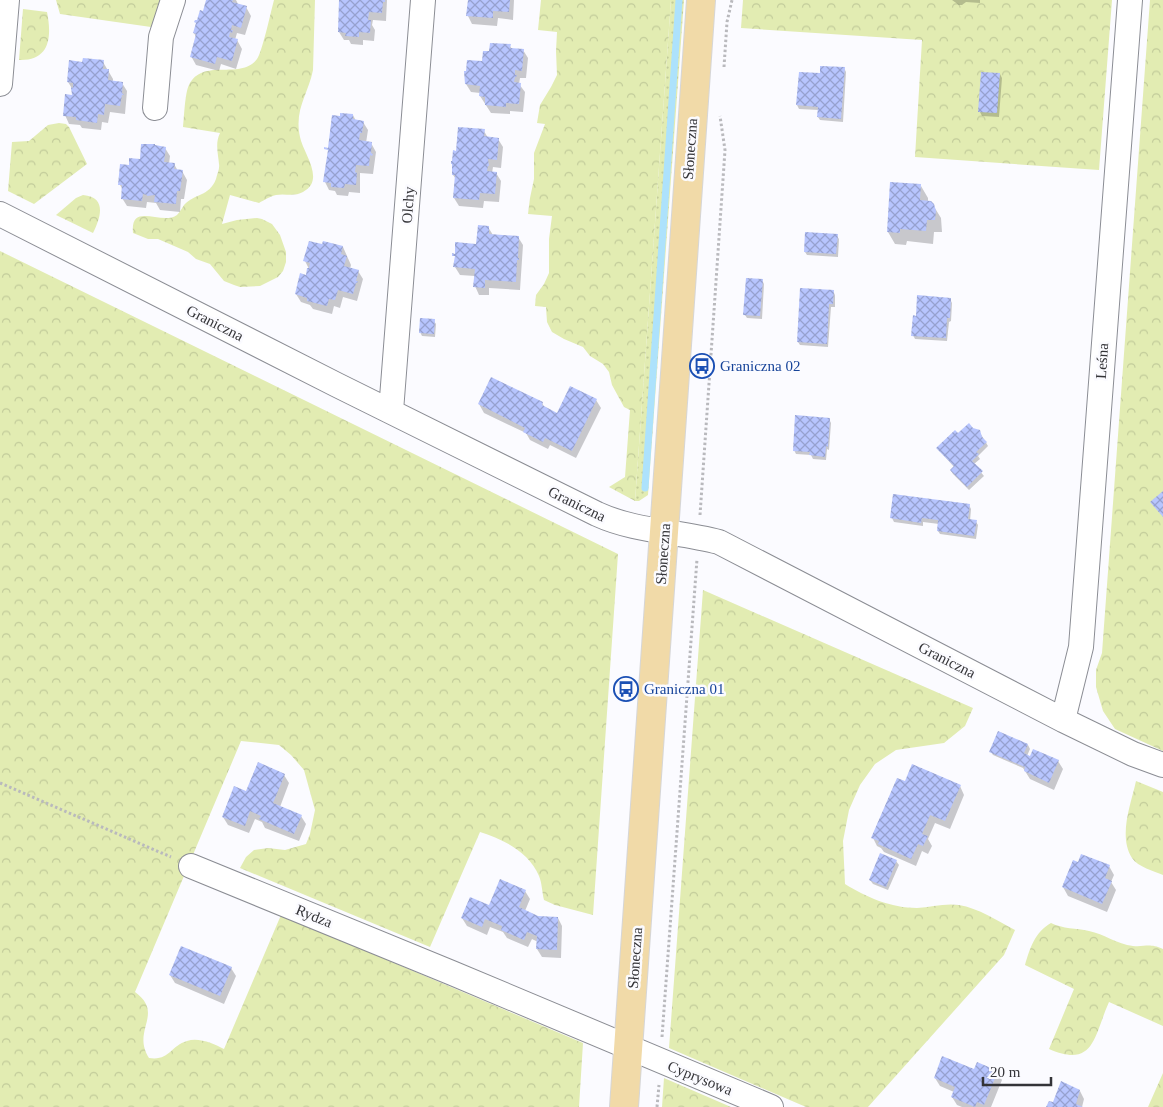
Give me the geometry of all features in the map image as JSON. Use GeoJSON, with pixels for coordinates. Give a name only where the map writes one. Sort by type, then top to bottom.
{"type":"FeatureCollection","features":[{"type":"Feature","properties":{"kind":"main road","name":"Słoneczna"},"geometry":{"type":"LineString","coordinates":[[624,1107],[700,0]]}},
{"type":"Feature","properties":{"kind":"street"},"geometry":{"type":"LineString","coordinates":[[0,84],[7,0]]}},
{"type":"Feature","properties":{"kind":"street"},"geometry":{"type":"LineString","coordinates":[[155,108],[159,52],[165,22],[173,0]]}},
{"type":"Feature","properties":{"kind":"street","name":"Olchy"},"geometry":{"type":"LineString","coordinates":[[391,411],[423,0]]}},
{"type":"Feature","properties":{"kind":"street","name":"Leśna"},"geometry":{"type":"LineString","coordinates":[[1063,720],[1081,647],[1130,0]]}},
{"type":"Feature","properties":{"kind":"street","name":"Graniczna"},"geometry":{"type":"LineString","coordinates":[[0,214],[612,521],[641,528],[698,536],[719,542],[1063,720],[1133,754],[1163,766]]}},
{"type":"Feature","properties":{"kind":"street","name":"Rydza"},"geometry":{"type":"LineString","coordinates":[[191,866],[629,1046]]}},
{"type":"Feature","properties":{"kind":"street","name":"Cyprysowa"},"geometry":{"type":"LineString","coordinates":[[629,1046],[660,1062],[771,1107]]}},
{"type":"Feature","properties":{"kind":"path"},"geometry":{"type":"LineString","coordinates":[[723,70],[727,22],[732,0]]}},
{"type":"Feature","properties":{"kind":"path"},"geometry":{"type":"LineString","coordinates":[[657,1107],[725,150],[720,108]]}},
{"type":"Feature","properties":{"kind":"path"},"geometry":{"type":"LineString","coordinates":[[0,783],[191,866]]}},
{"type":"Feature","properties":{"kind":"green space"},"geometry":{"type":"Polygon","coordinates":[[[56,0],[161,0],[151,27],[60,14],[56,0]]]}},
{"type":"Feature","properties":{"kind":"green space"},"geometry":{"type":"Polygon","coordinates":[[[274,0],[315,0],[313,70],[302,102],[299,118],[300,137],[311,166],[313,181],[310,187],[303,192],[293,195],[276,195],[259,203],[230,195],[222,224],[237,220],[262,219],[272,224],[280,235],[286,252],[286,262],[283,271],[278,277],[260,286],[240,287],[224,281],[210,264],[196,259],[188,252],[158,239],[148,239],[133,233],[133,223],[136,218],[142,216],[171,218],[177,215],[188,201],[206,192],[213,185],[219,168],[217,144],[220,133],[183,127],[188,88],[195,77],[203,72],[242,68],[250,65],[257,59],[264,41],[274,0]]]}},
{"type":"Feature","properties":{"kind":"green space"},"geometry":{"type":"Polygon","coordinates":[[[541,0],[671,0],[635,501],[609,487],[625,477],[630,410],[624,407],[612,385],[609,372],[603,364],[590,356],[583,347],[552,332],[547,322],[546,307],[535,306],[536,295],[549,273],[549,239],[552,216],[528,214],[534,179],[534,153],[545,124],[537,123],[540,105],[557,75],[557,32],[538,30],[541,0]]]}},
{"type":"Feature","properties":{"kind":"green space"},"geometry":{"type":"Polygon","coordinates":[[[671,0],[684,0],[648,495],[639,501],[635,501],[671,0]]]}},
{"type":"Feature","properties":{"kind":"green space"},"geometry":{"type":"Polygon","coordinates":[[[743,0],[1112,0],[1099,170],[915,157],[922,40],[741,28],[743,0]]]}},
{"type":"Feature","properties":{"kind":"green space"},"geometry":{"type":"Polygon","coordinates":[[[1150,0],[1163,0],[1163,751],[1115,729],[1103,711],[1096,687],[1096,670],[1102,653],[1150,0]]]}},
{"type":"Feature","properties":{"kind":"green space"},"geometry":{"type":"Polygon","coordinates":[[[23,9],[47,12],[49,38],[43,52],[29,59],[19,60],[23,9]]]}},
{"type":"Feature","properties":{"kind":"green space"},"geometry":{"type":"Polygon","coordinates":[[[66,124],[69,127],[87,164],[34,204],[8,191],[12,142],[29,141],[48,125],[66,124]]]}},
{"type":"Feature","properties":{"kind":"green space"},"geometry":{"type":"Polygon","coordinates":[[[83,195],[91,197],[99,204],[100,215],[93,233],[56,215],[76,198],[83,195]]]}},
{"type":"Feature","properties":{"kind":"green space"},"geometry":{"type":"Polygon","coordinates":[[[0,251],[618,554],[593,915],[555,905],[544,900],[539,876],[529,860],[522,853],[498,838],[480,832],[430,947],[240,868],[246,857],[254,850],[268,848],[285,850],[306,844],[315,810],[304,770],[291,755],[279,745],[241,741],[135,992],[143,1000],[147,1008],[148,1015],[143,1039],[144,1048],[149,1058],[166,1055],[181,1043],[192,1040],[206,1042],[224,1049],[281,915],[583,1043],[579,1107],[0,1107],[0,251]]]}},
{"type":"Feature","properties":{"kind":"green space"},"geometry":{"type":"Polygon","coordinates":[[[703,590],[973,708],[965,726],[944,743],[896,750],[875,764],[860,785],[849,810],[843,841],[845,884],[888,904],[907,908],[959,905],[988,915],[1015,930],[1004,955],[868,1107],[806,1107],[669,1048],[703,590]]]}},
{"type":"Feature","properties":{"kind":"green space"},"geometry":{"type":"Polygon","coordinates":[[[1136,781],[1163,792],[1163,875],[1138,864],[1132,858],[1128,849],[1126,840],[1127,820],[1136,781]]]}},
{"type":"Feature","properties":{"kind":"green space"},"geometry":{"type":"Polygon","coordinates":[[[1051,923],[1095,932],[1127,945],[1151,946],[1163,949],[1163,1026],[1109,1002],[1096,1037],[1084,1052],[1076,1055],[1064,1054],[1049,1049],[1074,989],[1025,965],[1037,936],[1051,923]]]}},
{"type":"Feature","properties":{"kind":"green space"},"geometry":{"type":"Polygon","coordinates":[[[1163,1073],[1163,1107],[1148,1107],[1163,1073]]]}},
{"type":"Feature","properties":{"kind":"green space"},"geometry":{"type":"Polygon","coordinates":[[[664,1078],[731,1107],[662,1107],[664,1078]]]}},
{"type":"Feature","properties":{"kind":"building"},"geometry":{"type":"Polygon","coordinates":[[[206,0],[233,0],[232,2],[247,6],[241,28],[232,25],[231,30],[233,30],[232,33],[230,32],[229,37],[238,39],[232,61],[217,57],[215,64],[190,57],[196,34],[193,33],[196,23],[194,22],[197,20],[200,10],[203,11],[206,0]]]}},
{"type":"Feature","properties":{"kind":"building"},"geometry":{"type":"Polygon","coordinates":[[[339,0],[385,0],[385,2],[383,2],[382,13],[369,12],[368,20],[371,20],[370,33],[359,32],[359,37],[345,36],[346,33],[338,32],[339,0]]]}},
{"type":"Feature","properties":{"kind":"building"},"geometry":{"type":"Polygon","coordinates":[[[468,0],[510,0],[509,12],[493,11],[493,18],[466,16],[468,0]]]}},
{"type":"Feature","properties":{"kind":"building"},"geometry":{"type":"Polygon","coordinates":[[[490,43],[511,44],[510,48],[524,49],[522,71],[515,70],[515,75],[517,75],[514,82],[521,83],[519,104],[506,103],[506,107],[485,105],[485,97],[479,96],[480,86],[465,84],[464,71],[466,71],[467,60],[482,61],[483,51],[489,51],[490,43]]]}},
{"type":"Feature","properties":{"kind":"building"},"geometry":{"type":"Polygon","coordinates":[[[83,58],[104,60],[103,69],[109,69],[108,80],[123,82],[122,93],[124,95],[122,95],[120,106],[105,104],[104,115],[98,114],[97,123],[76,120],[76,117],[63,116],[65,94],[72,95],[71,87],[73,88],[73,83],[67,82],[69,60],[82,62],[83,58]]]}},
{"type":"Feature","properties":{"kind":"building"},"geometry":{"type":"Polygon","coordinates":[[[820,66],[845,67],[841,119],[817,117],[818,107],[796,105],[799,72],[820,73],[820,66]]]}},
{"type":"Feature","properties":{"kind":"building"},"geometry":{"type":"Polygon","coordinates":[[[981,72],[1000,73],[997,113],[978,112],[981,72]]]}},
{"type":"Feature","properties":{"kind":"building"},"geometry":{"type":"Polygon","coordinates":[[[340,113],[353,114],[353,119],[364,121],[359,140],[372,142],[371,153],[373,154],[372,156],[370,155],[369,166],[356,165],[356,185],[345,184],[344,188],[331,187],[331,183],[323,182],[328,150],[324,149],[324,147],[328,148],[332,115],[340,116],[340,113]]]}},
{"type":"Feature","properties":{"kind":"building"},"geometry":{"type":"Polygon","coordinates":[[[458,127],[485,129],[484,136],[499,138],[497,160],[488,159],[489,166],[487,171],[497,172],[495,194],[480,193],[479,200],[453,198],[455,175],[452,175],[451,161],[453,150],[456,151],[458,127]]]}},
{"type":"Feature","properties":{"kind":"building"},"geometry":{"type":"Polygon","coordinates":[[[141,144],[155,144],[166,147],[164,162],[175,163],[174,169],[183,170],[180,191],[177,191],[176,204],[154,202],[155,195],[147,196],[143,194],[142,201],[121,199],[122,185],[118,185],[120,164],[129,165],[129,158],[140,159],[141,144]]]}},
{"type":"Feature","properties":{"kind":"building"},"geometry":{"type":"Polygon","coordinates":[[[890,182],[921,184],[920,200],[931,201],[936,211],[935,220],[927,220],[926,231],[900,229],[900,233],[887,232],[890,182]]]}},
{"type":"Feature","properties":{"kind":"building"},"geometry":{"type":"Polygon","coordinates":[[[478,225],[489,226],[489,234],[519,236],[519,260],[517,260],[516,282],[485,280],[485,288],[473,287],[475,269],[453,267],[455,256],[452,256],[452,253],[455,254],[455,242],[476,244],[478,225]]]}},
{"type":"Feature","properties":{"kind":"building"},"geometry":{"type":"Polygon","coordinates":[[[805,232],[838,234],[836,254],[804,252],[805,232]]]}},
{"type":"Feature","properties":{"kind":"building"},"geometry":{"type":"Polygon","coordinates":[[[309,241],[322,244],[323,241],[343,246],[341,254],[347,256],[344,266],[359,270],[356,281],[358,281],[353,294],[338,290],[335,300],[329,299],[327,306],[307,301],[307,298],[295,294],[300,273],[306,275],[307,268],[309,268],[310,263],[303,261],[309,241]]]}},
{"type":"Feature","properties":{"kind":"building"},"geometry":{"type":"Polygon","coordinates":[[[746,278],[763,279],[760,316],[743,315],[746,278]]]}},
{"type":"Feature","properties":{"kind":"building"},"geometry":{"type":"Polygon","coordinates":[[[800,288],[834,290],[833,304],[829,304],[827,344],[797,342],[800,288]]]}},
{"type":"Feature","properties":{"kind":"building"},"geometry":{"type":"Polygon","coordinates":[[[917,295],[951,298],[946,338],[911,336],[913,315],[916,316],[917,295]]]}},
{"type":"Feature","properties":{"kind":"building"},"geometry":{"type":"Polygon","coordinates":[[[420,318],[435,319],[434,334],[419,333],[420,318]]]}},
{"type":"Feature","properties":{"kind":"building"},"geometry":{"type":"Polygon","coordinates":[[[491,377],[543,402],[542,405],[557,413],[570,386],[597,399],[572,451],[545,438],[543,442],[523,432],[525,428],[478,404],[491,377]]]}},
{"type":"Feature","properties":{"kind":"building"},"geometry":{"type":"Polygon","coordinates":[[[795,415],[830,418],[828,447],[826,446],[825,457],[809,455],[810,452],[793,451],[795,415]]]}},
{"type":"Feature","properties":{"kind":"building"},"geometry":{"type":"Polygon","coordinates":[[[969,423],[973,428],[980,430],[982,437],[987,442],[976,452],[979,454],[972,461],[983,471],[967,487],[950,470],[954,466],[936,448],[955,430],[958,433],[969,423]]]}},
{"type":"Feature","properties":{"kind":"building"},"geometry":{"type":"Polygon","coordinates":[[[1163,491],[1163,517],[1150,502],[1163,491]]]}},
{"type":"Feature","properties":{"kind":"building"},"geometry":{"type":"Polygon","coordinates":[[[893,494],[970,504],[968,519],[977,520],[974,536],[937,531],[938,520],[922,518],[921,523],[890,518],[893,494]]]}},
{"type":"Feature","properties":{"kind":"building"},"geometry":{"type":"Polygon","coordinates":[[[998,731],[1028,744],[1024,753],[1030,756],[1033,749],[1059,760],[1049,783],[1024,771],[1025,767],[989,752],[998,731]]]}},
{"type":"Feature","properties":{"kind":"building"},"geometry":{"type":"Polygon","coordinates":[[[258,762],[285,774],[273,803],[302,815],[294,834],[259,819],[261,816],[250,811],[245,826],[222,817],[234,786],[246,791],[258,762]]]}},
{"type":"Feature","properties":{"kind":"building"},"geometry":{"type":"Polygon","coordinates":[[[912,764],[961,785],[945,821],[930,815],[922,834],[928,836],[923,846],[918,844],[911,859],[878,844],[879,841],[871,838],[897,778],[905,781],[912,764]]]}},
{"type":"Feature","properties":{"kind":"building"},"geometry":{"type":"Polygon","coordinates":[[[880,853],[897,860],[886,887],[869,880],[880,853]]]}},
{"type":"Feature","properties":{"kind":"building"},"geometry":{"type":"Polygon","coordinates":[[[1081,854],[1110,865],[1105,878],[1112,881],[1102,904],[1062,887],[1073,860],[1078,862],[1081,854]]]}},
{"type":"Feature","properties":{"kind":"building"},"geometry":{"type":"Polygon","coordinates":[[[500,879],[526,890],[519,907],[538,916],[558,917],[557,950],[536,949],[537,936],[527,932],[524,940],[501,930],[502,926],[485,919],[482,927],[461,918],[470,897],[489,905],[500,879]]]}},
{"type":"Feature","properties":{"kind":"building"},"geometry":{"type":"Polygon","coordinates":[[[181,946],[232,967],[220,996],[169,975],[181,946]]]}},
{"type":"Feature","properties":{"kind":"building"},"geometry":{"type":"Polygon","coordinates":[[[942,1056],[974,1069],[977,1062],[998,1071],[984,1105],[977,1102],[975,1107],[951,1097],[955,1087],[934,1078],[942,1056]]]}},
{"type":"Feature","properties":{"kind":"building"},"geometry":{"type":"Polygon","coordinates":[[[1061,1081],[1080,1090],[1076,1104],[1083,1107],[1046,1107],[1049,1101],[1053,1102],[1061,1081]]]}},
{"type":"Feature","properties":{"kind":"waterway"},"geometry":{"type":"LineString","coordinates":[[645,488],[679,0]]}},
{"type":"Feature","properties":{"kind":"place","name":"Graniczna 02"},"geometry":{"type":"Point","coordinates":[702,366]}},
{"type":"Feature","properties":{"kind":"place","name":"Graniczna 01"},"geometry":{"type":"Point","coordinates":[626,689]}}]}
